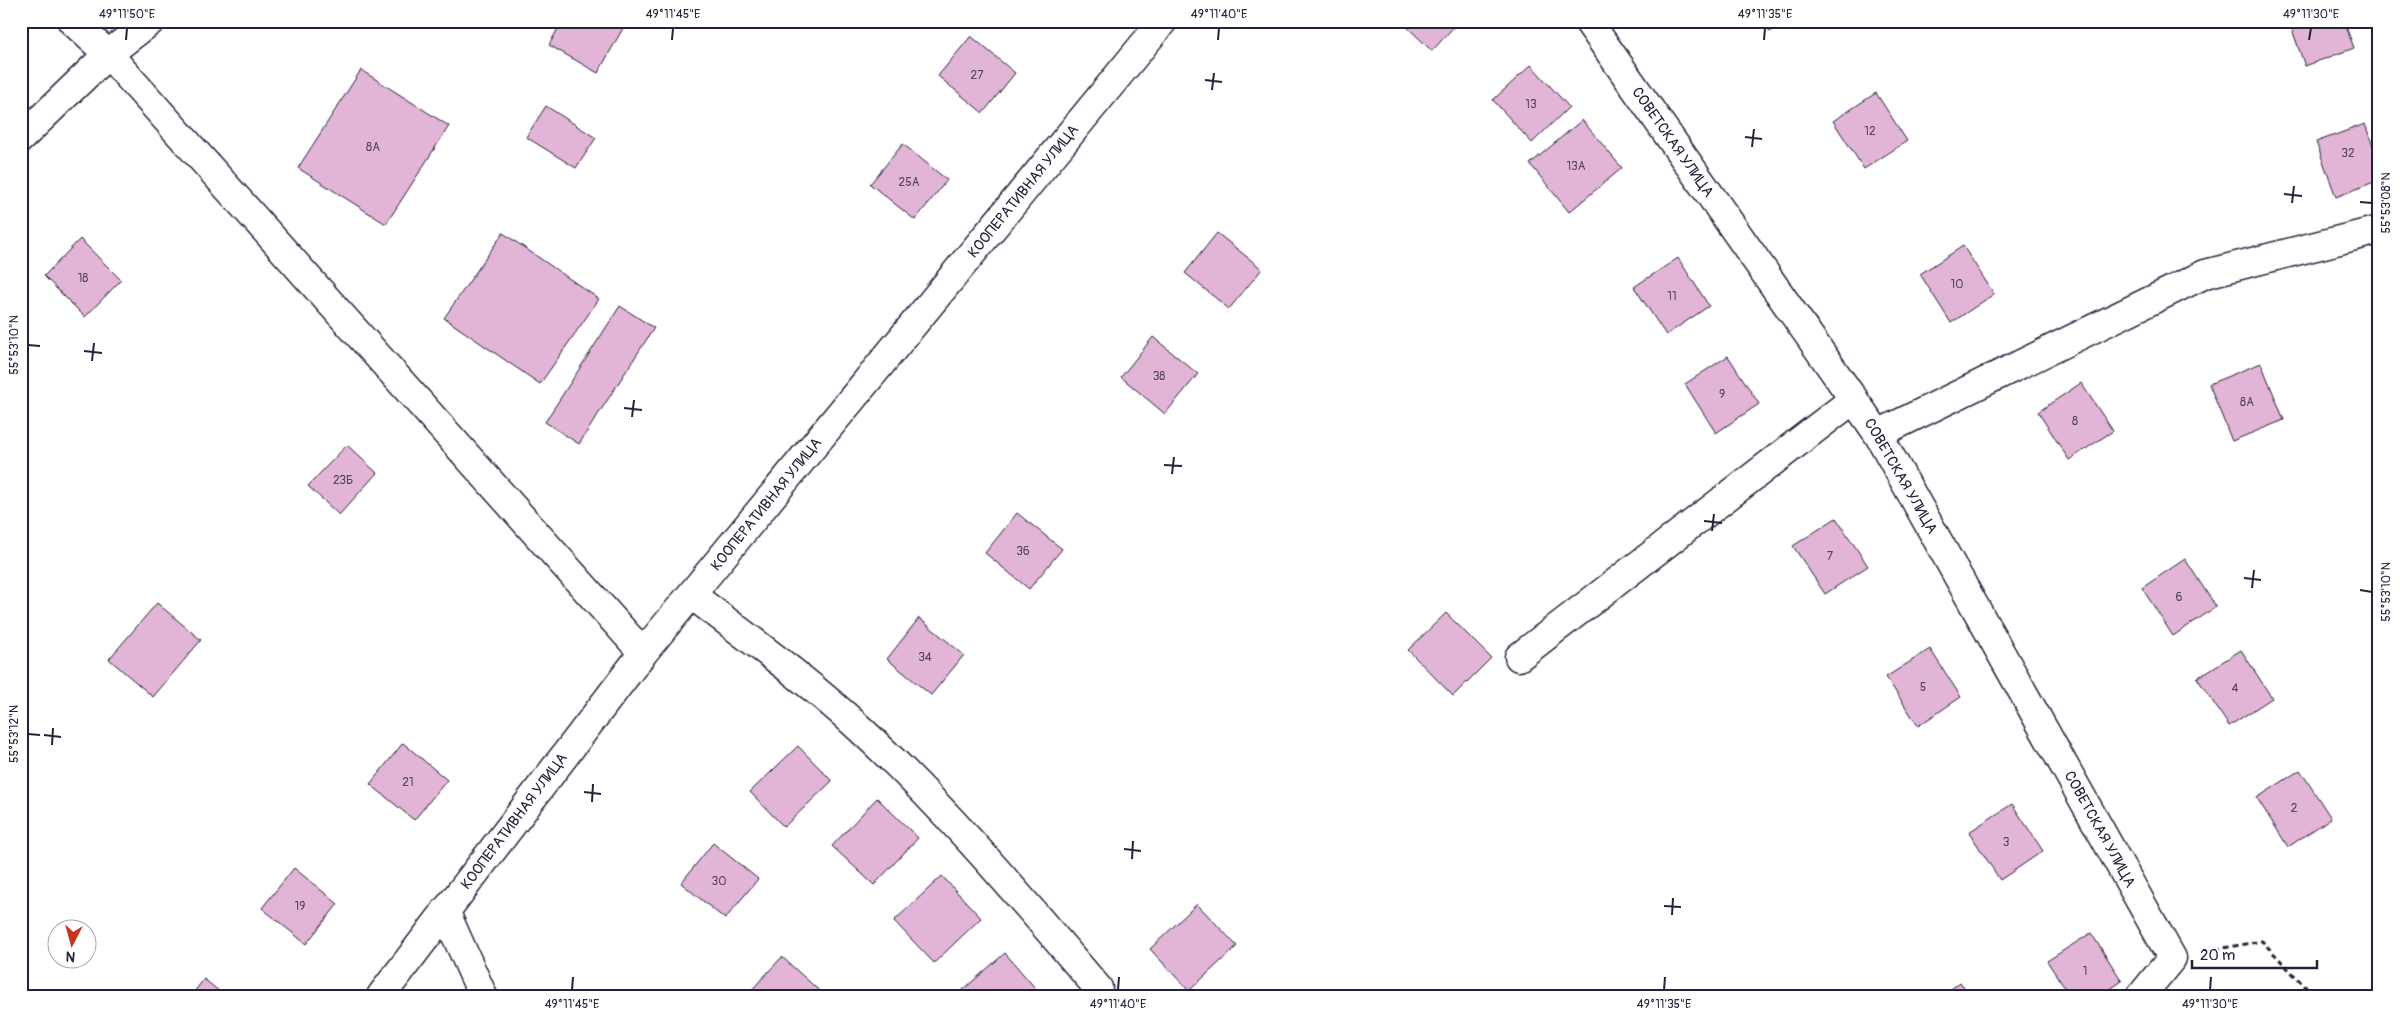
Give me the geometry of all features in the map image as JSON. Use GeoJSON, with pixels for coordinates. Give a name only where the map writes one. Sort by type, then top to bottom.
{"type":"FeatureCollection","features":[{"type":"Feature","properties":{"kind":"street"},"geometry":{"type":"LineString","coordinates":[[72,21],[108,54],[643,653]]}},
{"type":"Feature","properties":{"kind":"street"},"geometry":{"type":"LineString","coordinates":[[21,138],[108,54],[151,21]]}},
{"type":"Feature","properties":{"kind":"street","name":"КООПЕРАТИВНАЯ УЛИЦА"},"geometry":{"type":"LineString","coordinates":[[381,996],[643,653],[1163,21]]}},
{"type":"Feature","properties":{"kind":"street","name":"СОВЕТСКАЯ УЛИЦА"},"geometry":{"type":"LineString","coordinates":[[1588,21],[1878,434],[2172,958]]}},
{"type":"Feature","properties":{"kind":"street"},"geometry":{"type":"LineString","coordinates":[[1878,434],[2204,274],[2379,230]]}},
{"type":"Feature","properties":{"kind":"street"},"geometry":{"type":"LineString","coordinates":[[1519,657],[1854,399]]}},
{"type":"Feature","properties":{"kind":"street"},"geometry":{"type":"LineString","coordinates":[[692,595],[808,684],[858,727],[992,864],[1098,988]]}},
{"type":"Feature","properties":{"kind":"street"},"geometry":{"type":"LineString","coordinates":[[445,911],[483,996]]}},
{"type":"Feature","properties":{"kind":"street"},"geometry":{"type":"LineString","coordinates":[[2141,996],[2172,958]]}},
{"type":"Feature","properties":{"kind":"path"},"geometry":{"type":"LineString","coordinates":[[2172,958],[2262,941],[2314,996]]}},
{"type":"Feature","properties":{"kind":"building"},"geometry":{"type":"Polygon","coordinates":[[[562,21],[627,21],[598,73],[549,45],[562,21]]]}},
{"type":"Feature","properties":{"kind":"building"},"geometry":{"type":"Polygon","coordinates":[[[1401,21],[1459,21],[1432,51],[1401,21]]]}},
{"type":"Feature","properties":{"kind":"building"},"geometry":{"type":"Polygon","coordinates":[[[1763,21],[1787,21],[1770,32],[1763,21]]]}},
{"type":"Feature","properties":{"kind":"building"},"geometry":{"type":"Polygon","coordinates":[[[2289,21],[2344,21],[2354,48],[2305,66],[2289,21]]]}},
{"type":"Feature","properties":{"kind":"building"},"geometry":{"type":"Polygon","coordinates":[[[971,36],[1015,73],[983,113],[938,76],[971,36]]]}},
{"type":"Feature","properties":{"kind":"building"},"geometry":{"type":"Polygon","coordinates":[[[1531,65],[1569,107],[1532,143],[1493,100],[1531,65]]]}},
{"type":"Feature","properties":{"kind":"building"},"geometry":{"type":"Polygon","coordinates":[[[361,70],[449,126],[386,224],[298,168],[361,70]]]}},
{"type":"Feature","properties":{"kind":"building"},"geometry":{"type":"Polygon","coordinates":[[[1876,93],[1907,141],[1864,169],[1833,121],[1876,93]]]}},
{"type":"Feature","properties":{"kind":"building"},"geometry":{"type":"Polygon","coordinates":[[[546,106],[596,138],[576,168],[526,137],[546,106]]]}},
{"type":"Feature","properties":{"kind":"building"},"geometry":{"type":"Polygon","coordinates":[[[1582,120],[1622,168],[1569,212],[1530,164],[1582,120]]]}},
{"type":"Feature","properties":{"kind":"building"},"geometry":{"type":"Polygon","coordinates":[[[2365,124],[2379,163],[2379,180],[2336,197],[2316,142],[2365,124]]]}},
{"type":"Feature","properties":{"kind":"building"},"geometry":{"type":"Polygon","coordinates":[[[903,144],[947,180],[915,220],[870,184],[903,144]]]}},
{"type":"Feature","properties":{"kind":"building"},"geometry":{"type":"Polygon","coordinates":[[[503,233],[599,299],[540,384],[444,318],[503,233]]]}},
{"type":"Feature","properties":{"kind":"building"},"geometry":{"type":"Polygon","coordinates":[[[1217,233],[1262,269],[1229,309],[1185,273],[1217,233]]]}},
{"type":"Feature","properties":{"kind":"building"},"geometry":{"type":"Polygon","coordinates":[[[80,239],[121,280],[85,317],[44,276],[80,239]]]}},
{"type":"Feature","properties":{"kind":"building"},"geometry":{"type":"Polygon","coordinates":[[[1963,246],[1994,294],[1951,323],[1920,274],[1963,246]]]}},
{"type":"Feature","properties":{"kind":"building"},"geometry":{"type":"Polygon","coordinates":[[[1678,258],[1709,306],[1666,335],[1634,287],[1678,258]]]}},
{"type":"Feature","properties":{"kind":"building"},"geometry":{"type":"Polygon","coordinates":[[[620,306],[654,328],[579,444],[545,422],[620,306]]]}},
{"type":"Feature","properties":{"kind":"building"},"geometry":{"type":"Polygon","coordinates":[[[1153,337],[1198,374],[1165,414],[1121,377],[1153,337]]]}},
{"type":"Feature","properties":{"kind":"building"},"geometry":{"type":"Polygon","coordinates":[[[1728,356],[1759,404],[1716,433],[1685,384],[1728,356]]]}},
{"type":"Feature","properties":{"kind":"building"},"geometry":{"type":"Polygon","coordinates":[[[2261,363],[2284,420],[2232,441],[2209,384],[2261,363]]]}},
{"type":"Feature","properties":{"kind":"building"},"geometry":{"type":"Polygon","coordinates":[[[2081,383],[2113,431],[2069,460],[2038,412],[2081,383]]]}},
{"type":"Feature","properties":{"kind":"building"},"geometry":{"type":"Polygon","coordinates":[[[347,445],[377,473],[339,515],[308,486],[347,445]]]}},
{"type":"Feature","properties":{"kind":"building"},"geometry":{"type":"Polygon","coordinates":[[[1017,513],[1062,549],[1029,589],[985,553],[1017,513]]]}},
{"type":"Feature","properties":{"kind":"building"},"geometry":{"type":"Polygon","coordinates":[[[1836,518],[1868,566],[1825,594],[1793,546],[1836,518]]]}},
{"type":"Feature","properties":{"kind":"building"},"geometry":{"type":"Polygon","coordinates":[[[2185,559],[2216,607],[2173,636],[2142,588],[2185,559]]]}},
{"type":"Feature","properties":{"kind":"building"},"geometry":{"type":"Polygon","coordinates":[[[157,603],[201,640],[153,697],[109,659],[157,603]]]}},
{"type":"Feature","properties":{"kind":"building"},"geometry":{"type":"Polygon","coordinates":[[[1446,613],[1491,658],[1453,696],[1408,650],[1446,613]]]}},
{"type":"Feature","properties":{"kind":"building"},"geometry":{"type":"Polygon","coordinates":[[[919,618],[964,655],[931,695],[887,659],[919,618]]]}},
{"type":"Feature","properties":{"kind":"building"},"geometry":{"type":"Polygon","coordinates":[[[1930,649],[1961,697],[1918,726],[1886,677],[1930,649]]]}},
{"type":"Feature","properties":{"kind":"building"},"geometry":{"type":"Polygon","coordinates":[[[2241,650],[2272,698],[2229,726],[2197,678],[2241,650]]]}},
{"type":"Feature","properties":{"kind":"building"},"geometry":{"type":"Polygon","coordinates":[[[403,743],[447,780],[414,820],[370,784],[403,743]]]}},
{"type":"Feature","properties":{"kind":"building"},"geometry":{"type":"Polygon","coordinates":[[[798,746],[832,781],[784,827],[750,792],[798,746]]]}},
{"type":"Feature","properties":{"kind":"building"},"geometry":{"type":"Polygon","coordinates":[[[2300,770],[2331,818],[2288,847],[2257,798],[2300,770]]]}},
{"type":"Feature","properties":{"kind":"building"},"geometry":{"type":"Polygon","coordinates":[[[877,798],[918,838],[874,885],[832,846],[877,798]]]}},
{"type":"Feature","properties":{"kind":"building"},"geometry":{"type":"Polygon","coordinates":[[[2012,804],[2043,851],[2000,880],[1969,832],[2012,804]]]}},
{"type":"Feature","properties":{"kind":"building"},"geometry":{"type":"Polygon","coordinates":[[[713,843],[758,879],[725,919],[681,883],[713,843]]]}},
{"type":"Feature","properties":{"kind":"building"},"geometry":{"type":"Polygon","coordinates":[[[294,868],[338,904],[306,944],[262,908],[294,868]]]}},
{"type":"Feature","properties":{"kind":"building"},"geometry":{"type":"Polygon","coordinates":[[[942,876],[981,918],[934,963],[894,921],[942,876]]]}},
{"type":"Feature","properties":{"kind":"building"},"geometry":{"type":"Polygon","coordinates":[[[1197,904],[1237,946],[1189,991],[1150,949],[1197,904]]]}},
{"type":"Feature","properties":{"kind":"building"},"geometry":{"type":"Polygon","coordinates":[[[2091,933],[2122,981],[2100,996],[2070,996],[2047,961],[2091,933]]]}},
{"type":"Feature","properties":{"kind":"building"},"geometry":{"type":"Polygon","coordinates":[[[1005,953],[1042,996],[956,996],[1005,953]]]}},
{"type":"Feature","properties":{"kind":"building"},"geometry":{"type":"Polygon","coordinates":[[[782,957],[825,996],[746,996],[782,957]]]}},
{"type":"Feature","properties":{"kind":"building"},"geometry":{"type":"Polygon","coordinates":[[[204,979],[225,996],[191,996],[204,979]]]}},
{"type":"Feature","properties":{"kind":"building"},"geometry":{"type":"Polygon","coordinates":[[[1960,982],[1971,996],[1942,996],[1960,982]]]}}]}
